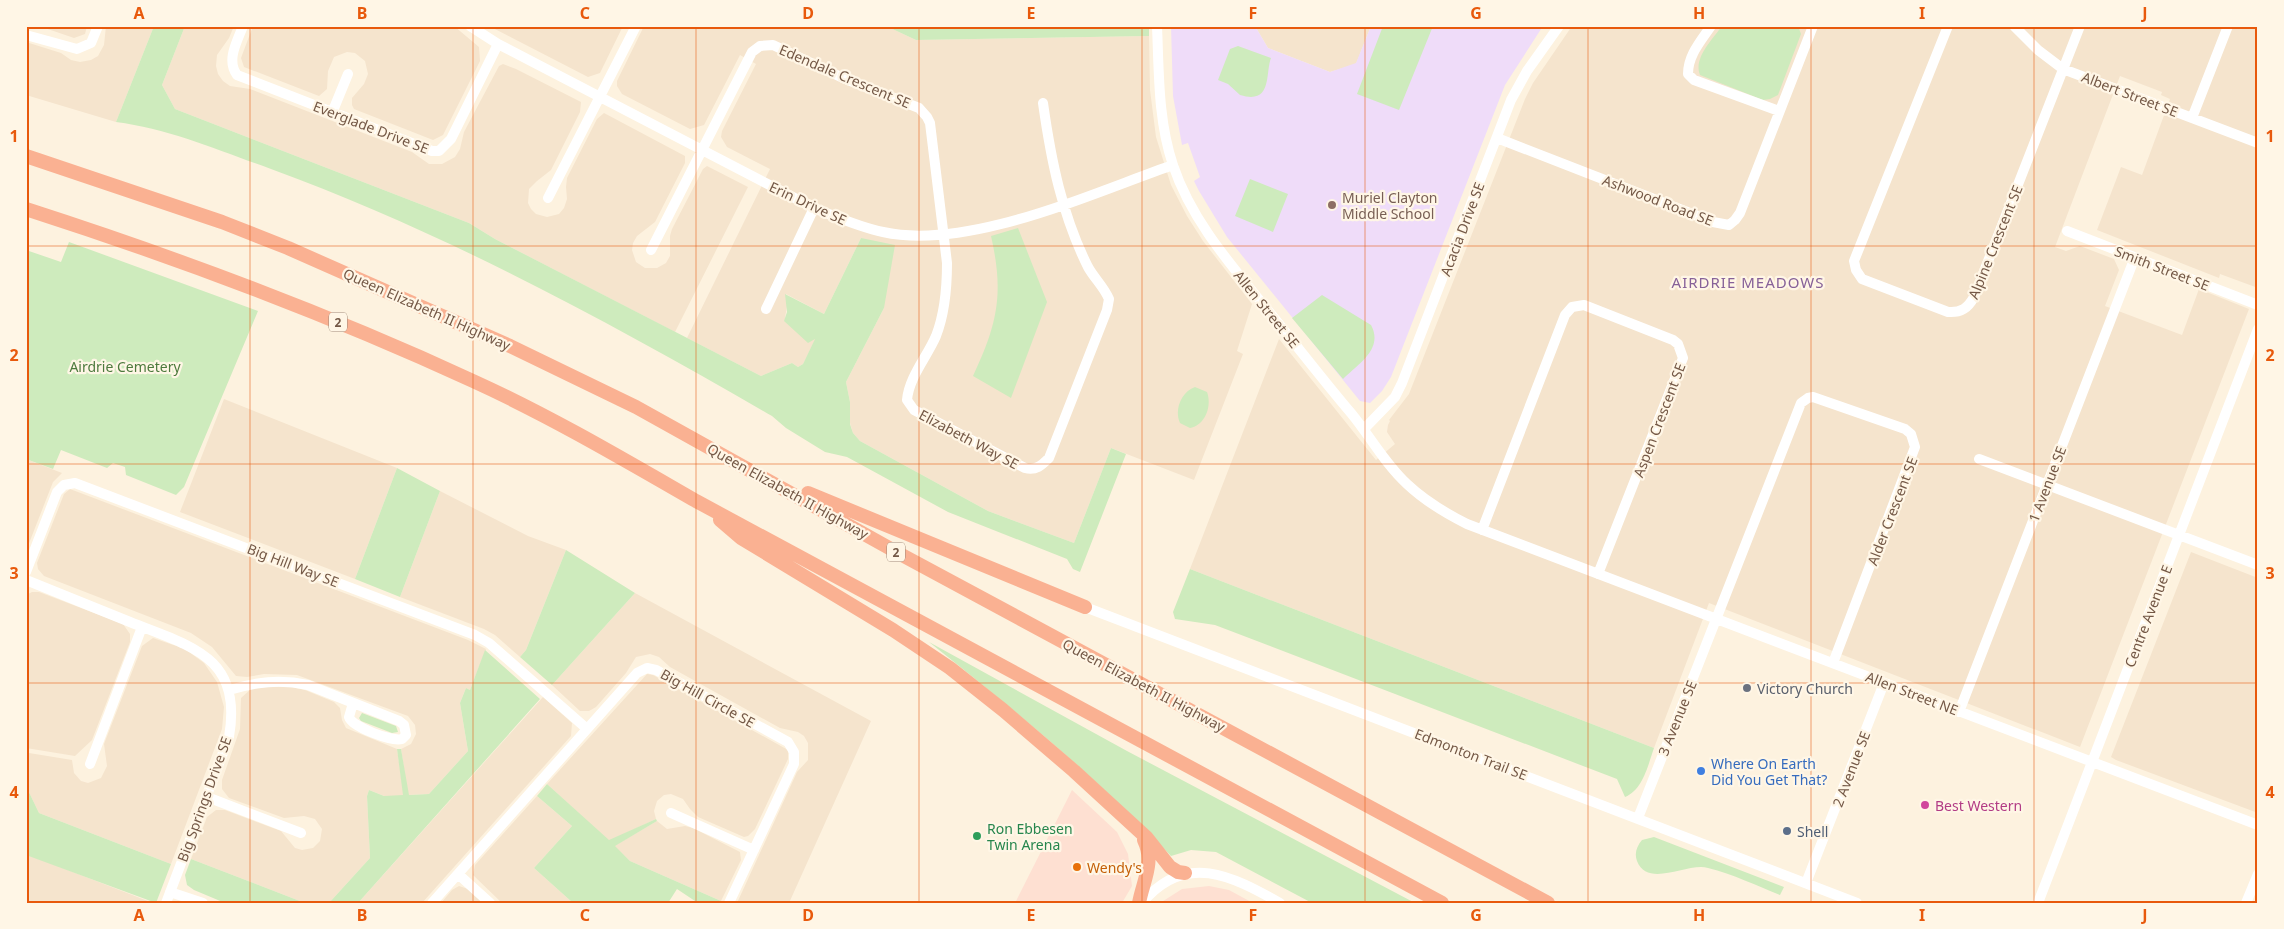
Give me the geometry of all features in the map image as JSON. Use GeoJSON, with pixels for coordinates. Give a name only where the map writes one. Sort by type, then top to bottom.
{"type":"FeatureCollection","features":[{"type":"Feature","properties":{"kind":"highway","name":"Queen Elizabeth II Highway"},"geometry":{"type":"LineString","coordinates":[[26,155],[222,222],[371,283],[510,346],[636,407],[900,554],[1548,903]]}},
{"type":"Feature","properties":{"kind":"highway","name":"2"},"geometry":{"type":"LineString","coordinates":[[26,209],[172,258],[371,336],[475,382],[594,443],[696,501],[1442,903]]}},
{"type":"Feature","properties":{"kind":"highway"},"geometry":{"type":"LineString","coordinates":[[754,471],[1085,607]]}},
{"type":"Feature","properties":{"kind":"highway"},"geometry":{"type":"LineString","coordinates":[[696,501],[741,538],[893,630],[950,668],[1037,738],[1128,820],[1170,867],[1178,872],[1185,873]]}},
{"type":"Feature","properties":{"kind":"highway"},"geometry":{"type":"LineString","coordinates":[[1128,820],[1142,838],[1149,854],[1148,870],[1140,903]]}},
{"type":"Feature","properties":{"kind":"street"},"geometry":{"type":"LineString","coordinates":[[26,35],[77,50],[91,43],[98,26]]}},
{"type":"Feature","properties":{"kind":"street","name":"Everglade Drive SE"},"geometry":{"type":"LineString","coordinates":[[243,26],[232,59],[233,69],[237,75],[424,149],[439,151],[450,139],[498,44]]}},
{"type":"Feature","properties":{"kind":"street","name":"Erin Drive SE"},"geometry":{"type":"LineString","coordinates":[[470,26],[498,44],[814,208],[850,223],[883,232],[921,236],[943,235],[1002,224],[1173,165]]}},
{"type":"Feature","properties":{"kind":"street"},"geometry":{"type":"LineString","coordinates":[[548,198],[636,26]]}},
{"type":"Feature","properties":{"kind":"street","name":"Allen Street SE"},"geometry":{"type":"LineString","coordinates":[[1158,26],[1165,134],[1173,165],[1187,198],[1222,253],[1406,483],[1448,515],[1482,530]]}},
{"type":"Feature","properties":{"kind":"street","name":"Acacia Drive SE"},"geometry":{"type":"LineString","coordinates":[[1364,429],[1395,397],[1402,383],[1519,84],[1559,26]]}},
{"type":"Feature","properties":{"kind":"street"},"geometry":{"type":"LineString","coordinates":[[1711,26],[1692,55],[1688,65],[1688,74],[1694,80],[1779,111]]}},
{"type":"Feature","properties":{"kind":"street","name":"Ashwood Road SE"},"geometry":{"type":"LineString","coordinates":[[1497,138],[1713,222],[1729,225],[1736,220],[1740,213],[1813,26]]}},
{"type":"Feature","properties":{"kind":"street","name":"Alpine Crescent SE"},"geometry":{"type":"LineString","coordinates":[[1948,26],[1854,261],[1856,270],[1862,279],[1948,312],[1956,313],[1970,305],[1974,297],[2080,26]]}},
{"type":"Feature","properties":{"kind":"street","name":"Albert Street SE"},"geometry":{"type":"LineString","coordinates":[[2014,26],[2038,50],[2063,69],[2258,143]]}},
{"type":"Feature","properties":{"kind":"street"},"geometry":{"type":"LineString","coordinates":[[2192,118],[2228,26]]}},
{"type":"Feature","properties":{"kind":"street","name":"Edendale Crescent SE"},"geometry":{"type":"LineString","coordinates":[[651,250],[752,52],[760,46],[773,45],[843,78],[914,106],[924,112],[930,123],[943,235]]}},
{"type":"Feature","properties":{"kind":"street"},"geometry":{"type":"LineString","coordinates":[[332,113],[348,74]]}},
{"type":"Feature","properties":{"kind":"street"},"geometry":{"type":"LineString","coordinates":[[1043,104],[1049,146],[1062,204]]}},
{"type":"Feature","properties":{"kind":"street","name":"Elizabeth Way SE"},"geometry":{"type":"LineString","coordinates":[[943,235],[947,276],[942,316],[936,335],[910,387],[907,400],[914,410],[1031,470],[1043,464],[1049,458],[1108,306],[1109,299],[1089,269],[1062,204]]}},
{"type":"Feature","properties":{"kind":"street"},"geometry":{"type":"LineString","coordinates":[[766,309],[814,208]]}},
{"type":"Feature","properties":{"kind":"street","name":"Smith Street SE"},"geometry":{"type":"LineString","coordinates":[[2067,231],[2258,305]]}},
{"type":"Feature","properties":{"kind":"street","name":"1 Avenue SE"},"geometry":{"type":"LineString","coordinates":[[1959,712],[2135,257]]}},
{"type":"Feature","properties":{"kind":"street","name":"Aspen Crescent SE"},"geometry":{"type":"LineString","coordinates":[[1482,530],[1565,315],[1572,307],[1584,305],[1673,340],[1678,344],[1683,358],[1598,574]]}},
{"type":"Feature","properties":{"kind":"street","name":"Centre Avenue E"},"geometry":{"type":"LineString","coordinates":[[2038,903],[2258,329]]}},
{"type":"Feature","properties":{"kind":"street","name":"Alder Crescent SE"},"geometry":{"type":"LineString","coordinates":[[1716,619],[1801,403],[1808,398],[1818,397],[1905,429],[1914,440],[1914,454],[1833,663]]}},
{"type":"Feature","properties":{"kind":"street"},"geometry":{"type":"LineString","coordinates":[[1979,459],[2258,564]]}},
{"type":"Feature","properties":{"kind":"street","name":"Big Hill Way SE"},"geometry":{"type":"LineString","coordinates":[[26,572],[57,492],[64,485],[75,483],[475,635],[489,643],[586,728]]}},
{"type":"Feature","properties":{"kind":"street","name":"Allen Street NE"},"geometry":{"type":"LineString","coordinates":[[1482,530],[2258,825]]}},
{"type":"Feature","properties":{"kind":"street","name":"Big Springs Drive SE"},"geometry":{"type":"LineString","coordinates":[[26,580],[197,649],[220,673],[229,690],[232,707],[229,737],[166,903]]}},
{"type":"Feature","properties":{"kind":"street","name":"Edmonton Trail SE"},"geometry":{"type":"LineString","coordinates":[[1085,607],[1857,903]]}},
{"type":"Feature","properties":{"kind":"street","name":"3 Avenue SE"},"geometry":{"type":"LineString","coordinates":[[1638,818],[1716,619]]}},
{"type":"Feature","properties":{"kind":"street"},"geometry":{"type":"LineString","coordinates":[[90,764],[142,627]]}},
{"type":"Feature","properties":{"kind":"street","name":"Big Hill Circle SE"},"geometry":{"type":"LineString","coordinates":[[432,903],[637,673],[641,669],[652,668],[788,742],[794,752],[794,764],[729,903]]}},
{"type":"Feature","properties":{"kind":"street"},"geometry":{"type":"LineString","coordinates":[[229,690],[268,681],[308,685],[399,721],[404,725],[406,734],[402,739],[392,740],[354,725],[349,717],[353,703]]}},
{"type":"Feature","properties":{"kind":"street","name":"2 Avenue SE"},"geometry":{"type":"LineString","coordinates":[[1806,883],[1884,683]]}},
{"type":"Feature","properties":{"kind":"street"},"geometry":{"type":"LineString","coordinates":[[207,797],[301,833]]}},
{"type":"Feature","properties":{"kind":"street"},"geometry":{"type":"LineString","coordinates":[[671,813],[754,850]]}},
{"type":"Feature","properties":{"kind":"street"},"geometry":{"type":"LineString","coordinates":[[1140,903],[1158,887],[1185,873],[1210,872],[1238,880],[1280,903]]}},
{"type":"Feature","properties":{"kind":"street"},"geometry":{"type":"LineString","coordinates":[[458,874],[490,903]]}},
{"type":"Feature","properties":{"kind":"street"},"geometry":{"type":"LineString","coordinates":[[2246,903],[2258,874]]}},
{"type":"Feature","properties":{"kind":"street"},"geometry":{"type":"LineString","coordinates":[[170,892],[202,903]]}},
{"type":"Feature","properties":{"kind":"shaded area"},"geometry":{"type":"Polygon","coordinates":[[[39,26],[87,26],[85,34],[74,38],[39,26]]]}},
{"type":"Feature","properties":{"kind":"shaded area"},"geometry":{"type":"Polygon","coordinates":[[[106,26],[154,26],[116,122],[26,95],[26,42],[61,53],[71,60],[80,62],[91,60],[98,56],[104,45],[106,26]]]}},
{"type":"Feature","properties":{"kind":"shaded area"},"geometry":{"type":"Polygon","coordinates":[[[185,26],[234,26],[229,38],[217,55],[216,66],[218,74],[230,86],[250,89],[412,152],[429,164],[442,164],[455,157],[460,149],[464,132],[499,66],[503,64],[581,102],[580,112],[551,170],[529,189],[528,203],[531,209],[536,214],[547,217],[559,214],[564,208],[567,199],[567,178],[597,119],[604,113],[685,156],[685,163],[655,222],[637,236],[633,243],[632,250],[636,262],[645,268],[657,268],[666,263],[670,256],[672,229],[703,169],[707,166],[748,187],[675,332],[495,239],[469,223],[175,109],[162,85],[185,26]]]}},
{"type":"Feature","properties":{"kind":"shaded area"},"geometry":{"type":"Polygon","coordinates":[[[253,26],[454,26],[479,47],[480,61],[443,135],[433,140],[354,109],[352,98],[364,84],[368,74],[365,61],[355,53],[347,52],[334,57],[328,71],[327,89],[319,96],[244,67],[241,58],[253,26]]]}},
{"type":"Feature","properties":{"kind":"shaded area"},"geometry":{"type":"Polygon","coordinates":[[[489,26],[623,26],[600,73],[588,77],[489,26]]]}},
{"type":"Feature","properties":{"kind":"shaded area"},"geometry":{"type":"Polygon","coordinates":[[[644,26],[886,26],[916,40],[1149,36],[1150,90],[1156,137],[1171,185],[1203,241],[1252,304],[1237,351],[1243,354],[1194,480],[1111,448],[1074,543],[988,511],[860,441],[853,433],[850,423],[850,402],[846,382],[884,308],[861,238],[824,314],[786,294],[785,318],[816,338],[803,364],[798,367],[792,363],[761,376],[687,338],[770,169],[727,147],[721,137],[722,131],[756,64],[740,55],[704,125],[690,129],[622,94],[617,86],[617,81],[644,26]]]}},
{"type":"Feature","properties":{"kind":"shaded area","name":"Muriel Clayton Middle School"},"geometry":{"type":"Polygon","coordinates":[[[1171,26],[1255,26],[1268,48],[1330,72],[1356,63],[1371,26],[1543,26],[1505,85],[1391,377],[1382,391],[1370,403],[1360,401],[1227,237],[1199,191],[1194,181],[1200,177],[1188,143],[1182,145],[1173,96],[1171,26]]]}},
{"type":"Feature","properties":{"kind":"shaded area"},"geometry":{"type":"Polygon","coordinates":[[[1255,26],[1371,26],[1356,64],[1330,72],[1268,48],[1255,26]]]}},
{"type":"Feature","properties":{"kind":"shaded area"},"geometry":{"type":"Polygon","coordinates":[[[1572,26],[2258,26],[2258,288],[2220,274],[2219,278],[2097,230],[2121,167],[2142,175],[2170,99],[2161,95],[2162,92],[2120,76],[2055,247],[2066,251],[2080,246],[2114,259],[2119,270],[2105,306],[2182,335],[2199,289],[2249,309],[2080,747],[1709,603],[1654,748],[1190,569],[1279,339],[1376,460],[1395,444],[1387,432],[1389,420],[1409,394],[1525,99],[1533,83],[1572,26]]]}},
{"type":"Feature","properties":{"kind":"shaded area"},"geometry":{"type":"Polygon","coordinates":[[[224,399],[397,468],[355,579],[180,512],[224,399]]]}},
{"type":"Feature","properties":{"kind":"shaded area"},"geometry":{"type":"Polygon","coordinates":[[[26,459],[62,473],[53,482],[26,551],[26,459]]]}},
{"type":"Feature","properties":{"kind":"shaded area"},"geometry":{"type":"Polygon","coordinates":[[[70,489],[468,640],[486,649],[470,690],[466,688],[460,703],[468,751],[429,794],[408,795],[401,749],[411,744],[416,734],[415,725],[408,716],[297,675],[264,674],[247,677],[236,676],[212,647],[191,633],[44,576],[38,569],[37,563],[64,494],[70,489]]]}},
{"type":"Feature","properties":{"kind":"shaded area"},"geometry":{"type":"Polygon","coordinates":[[[440,491],[528,536],[566,550],[526,650],[520,657],[495,635],[484,629],[400,597],[440,491]]]}},
{"type":"Feature","properties":{"kind":"shaded area"},"geometry":{"type":"Polygon","coordinates":[[[2191,552],[2258,578],[2258,813],[2111,757],[2191,552]]]}},
{"type":"Feature","properties":{"kind":"shaded area"},"geometry":{"type":"Polygon","coordinates":[[[32,592],[39,592],[123,624],[130,634],[130,642],[92,740],[75,756],[26,748],[26,595],[32,592]]]}},
{"type":"Feature","properties":{"kind":"shaded area"},"geometry":{"type":"Polygon","coordinates":[[[635,593],[871,721],[789,903],[737,903],[797,772],[808,760],[808,743],[804,736],[798,732],[780,728],[670,667],[659,657],[650,654],[636,657],[626,673],[596,707],[589,711],[580,711],[552,685],[635,593]]]}},
{"type":"Feature","properties":{"kind":"shaded area"},"geometry":{"type":"Polygon","coordinates":[[[153,638],[185,649],[204,663],[217,682],[224,707],[222,729],[171,864],[39,813],[26,786],[26,761],[29,753],[72,760],[74,773],[81,781],[88,783],[101,778],[107,766],[104,744],[142,646],[153,638]]]}},
{"type":"Feature","properties":{"kind":"shaded area"},"geometry":{"type":"Polygon","coordinates":[[[647,674],[653,675],[788,750],[788,759],[755,829],[748,836],[744,837],[698,817],[683,799],[671,794],[664,795],[657,801],[654,811],[656,819],[609,841],[547,784],[647,674]]]}},
{"type":"Feature","properties":{"kind":"shaded area"},"geometry":{"type":"Polygon","coordinates":[[[291,687],[305,690],[334,702],[340,708],[342,720],[346,728],[397,749],[404,796],[384,796],[369,790],[367,796],[370,858],[329,903],[305,903],[191,859],[207,817],[216,810],[225,810],[281,831],[295,848],[302,850],[313,848],[320,841],[322,829],[315,819],[304,816],[284,818],[229,798],[222,789],[222,780],[240,729],[241,698],[251,689],[291,687]]]}},
{"type":"Feature","properties":{"kind":"shaded area"},"geometry":{"type":"Polygon","coordinates":[[[543,697],[572,723],[571,736],[422,903],[358,903],[543,697]]]}},
{"type":"Feature","properties":{"kind":"shaded area"},"geometry":{"type":"Polygon","coordinates":[[[1072,790],[1117,832],[1128,854],[1132,886],[1122,903],[1015,903],[1072,790]]]}},
{"type":"Feature","properties":{"kind":"shaded area"},"geometry":{"type":"Polygon","coordinates":[[[537,796],[572,826],[534,868],[573,903],[502,903],[473,875],[475,865],[537,796]]]}},
{"type":"Feature","properties":{"kind":"shaded area"},"geometry":{"type":"Polygon","coordinates":[[[657,821],[667,829],[685,826],[693,828],[740,852],[741,860],[721,901],[630,861],[614,846],[657,821]]]}},
{"type":"Feature","properties":{"kind":"shaded area"},"geometry":{"type":"Polygon","coordinates":[[[26,855],[29,855],[153,903],[26,903],[26,855]]]}},
{"type":"Feature","properties":{"kind":"shaded area"},"geometry":{"type":"Polygon","coordinates":[[[459,886],[468,889],[483,903],[441,903],[452,890],[459,886]]]}},
{"type":"Feature","properties":{"kind":"shaded area"},"geometry":{"type":"Polygon","coordinates":[[[1209,886],[1229,890],[1253,903],[1160,903],[1182,889],[1209,886]]]}},
{"type":"Feature","properties":{"kind":"green space"},"geometry":{"type":"Polygon","coordinates":[[[154,26],[185,26],[162,85],[175,109],[469,223],[495,239],[761,376],[792,363],[798,367],[803,364],[815,339],[808,343],[784,321],[787,312],[785,294],[824,314],[861,238],[895,245],[884,308],[846,382],[850,402],[850,424],[853,433],[860,441],[988,511],[1074,543],[1111,448],[1126,454],[1080,572],[1073,569],[1067,559],[948,512],[847,457],[825,452],[786,428],[772,416],[650,347],[464,251],[336,194],[271,169],[175,135],[116,122],[154,26]]]}},
{"type":"Feature","properties":{"kind":"green space"},"geometry":{"type":"Polygon","coordinates":[[[886,26],[1149,26],[1149,36],[916,40],[886,26]]]}},
{"type":"Feature","properties":{"kind":"green space"},"geometry":{"type":"Polygon","coordinates":[[[1383,26],[1433,26],[1399,110],[1357,94],[1383,26]]]}},
{"type":"Feature","properties":{"kind":"green space"},"geometry":{"type":"Polygon","coordinates":[[[1722,26],[1798,26],[1801,34],[1778,95],[1763,100],[1700,75],[1699,62],[1702,55],[1722,26]]]}},
{"type":"Feature","properties":{"kind":"green space"},"geometry":{"type":"Polygon","coordinates":[[[1238,46],[1271,58],[1266,86],[1258,96],[1240,95],[1228,84],[1218,80],[1230,49],[1238,46]]]}},
{"type":"Feature","properties":{"kind":"green space"},"geometry":{"type":"Polygon","coordinates":[[[1250,179],[1288,194],[1273,232],[1235,216],[1250,179]]]}},
{"type":"Feature","properties":{"kind":"green space"},"geometry":{"type":"Polygon","coordinates":[[[1018,228],[1047,302],[1011,398],[973,376],[988,340],[996,308],[997,274],[991,236],[1018,228]]]}},
{"type":"Feature","properties":{"kind":"green space","name":"Airdrie Cemetery"},"geometry":{"type":"Polygon","coordinates":[[[69,242],[258,311],[184,487],[176,495],[126,475],[125,467],[113,463],[107,468],[61,450],[53,469],[26,459],[26,250],[61,262],[69,242]]]}},
{"type":"Feature","properties":{"kind":"green space"},"geometry":{"type":"Polygon","coordinates":[[[1322,295],[1371,325],[1374,334],[1372,349],[1368,355],[1343,379],[1292,318],[1322,295]]]}},
{"type":"Feature","properties":{"kind":"green space"},"geometry":{"type":"Polygon","coordinates":[[[1195,387],[1207,392],[1209,403],[1204,419],[1196,426],[1190,428],[1180,423],[1178,407],[1186,393],[1195,387]]]}},
{"type":"Feature","properties":{"kind":"green space"},"geometry":{"type":"Polygon","coordinates":[[[397,468],[440,491],[400,597],[355,579],[397,468]]]}},
{"type":"Feature","properties":{"kind":"green space"},"geometry":{"type":"Polygon","coordinates":[[[566,550],[635,593],[552,685],[520,657],[526,650],[566,550]]]}},
{"type":"Feature","properties":{"kind":"green space"},"geometry":{"type":"Polygon","coordinates":[[[1190,569],[1654,748],[1641,783],[1631,794],[1625,797],[1617,779],[1215,625],[1175,619],[1173,612],[1190,569]]]}},
{"type":"Feature","properties":{"kind":"green space"},"geometry":{"type":"Polygon","coordinates":[[[929,642],[1127,751],[1415,903],[1312,903],[1216,852],[1191,850],[1171,856],[1084,771],[1023,718],[929,642]]]}},
{"type":"Feature","properties":{"kind":"green space"},"geometry":{"type":"Polygon","coordinates":[[[485,650],[540,699],[358,903],[329,903],[370,858],[367,796],[369,790],[384,796],[403,795],[397,749],[401,749],[409,795],[429,794],[468,751],[460,703],[466,688],[470,690],[485,650]]]}},
{"type":"Feature","properties":{"kind":"green space"},"geometry":{"type":"Polygon","coordinates":[[[362,713],[396,726],[398,732],[392,733],[361,721],[359,718],[362,713]]]}},
{"type":"Feature","properties":{"kind":"green space"},"geometry":{"type":"Polygon","coordinates":[[[547,784],[609,840],[656,819],[657,821],[615,846],[630,861],[721,901],[720,903],[698,903],[677,889],[668,903],[573,903],[534,868],[572,826],[537,796],[547,784]]]}},
{"type":"Feature","properties":{"kind":"green space"},"geometry":{"type":"Polygon","coordinates":[[[26,786],[39,813],[171,864],[156,903],[26,855],[26,786]]]}},
{"type":"Feature","properties":{"kind":"green space"},"geometry":{"type":"Polygon","coordinates":[[[1654,837],[1784,887],[1780,895],[1727,873],[1700,867],[1669,873],[1650,873],[1642,869],[1637,861],[1636,852],[1642,840],[1654,837]]]}},
{"type":"Feature","properties":{"kind":"green space"},"geometry":{"type":"Polygon","coordinates":[[[191,859],[305,903],[225,903],[194,890],[187,885],[185,875],[191,859]]]}},
{"type":"Feature","properties":{"kind":"place","name":"Muriel Clayton Middle School"},"geometry":{"type":"Point","coordinates":[1332,205]}},
{"type":"Feature","properties":{"kind":"place","name":"Victory Church"},"geometry":{"type":"Point","coordinates":[1747,688]}},
{"type":"Feature","properties":{"kind":"place","name":"Where On Earth Did You Get That?"},"geometry":{"type":"Point","coordinates":[1701,771]}},
{"type":"Feature","properties":{"kind":"place","name":"Best Western"},"geometry":{"type":"Point","coordinates":[1925,805]}},
{"type":"Feature","properties":{"kind":"place","name":"Shell"},"geometry":{"type":"Point","coordinates":[1787,831]}},
{"type":"Feature","properties":{"kind":"place","name":"Ron Ebbesen Twin Arena"},"geometry":{"type":"Point","coordinates":[977,836]}},
{"type":"Feature","properties":{"kind":"place","name":"Wendy's"},"geometry":{"type":"Point","coordinates":[1077,867]}},
{"type":"Feature","properties":{"kind":"district","name":"AIRDRIE MEADOWS"},"geometry":{"type":"Point","coordinates":[1748,282]}}]}
